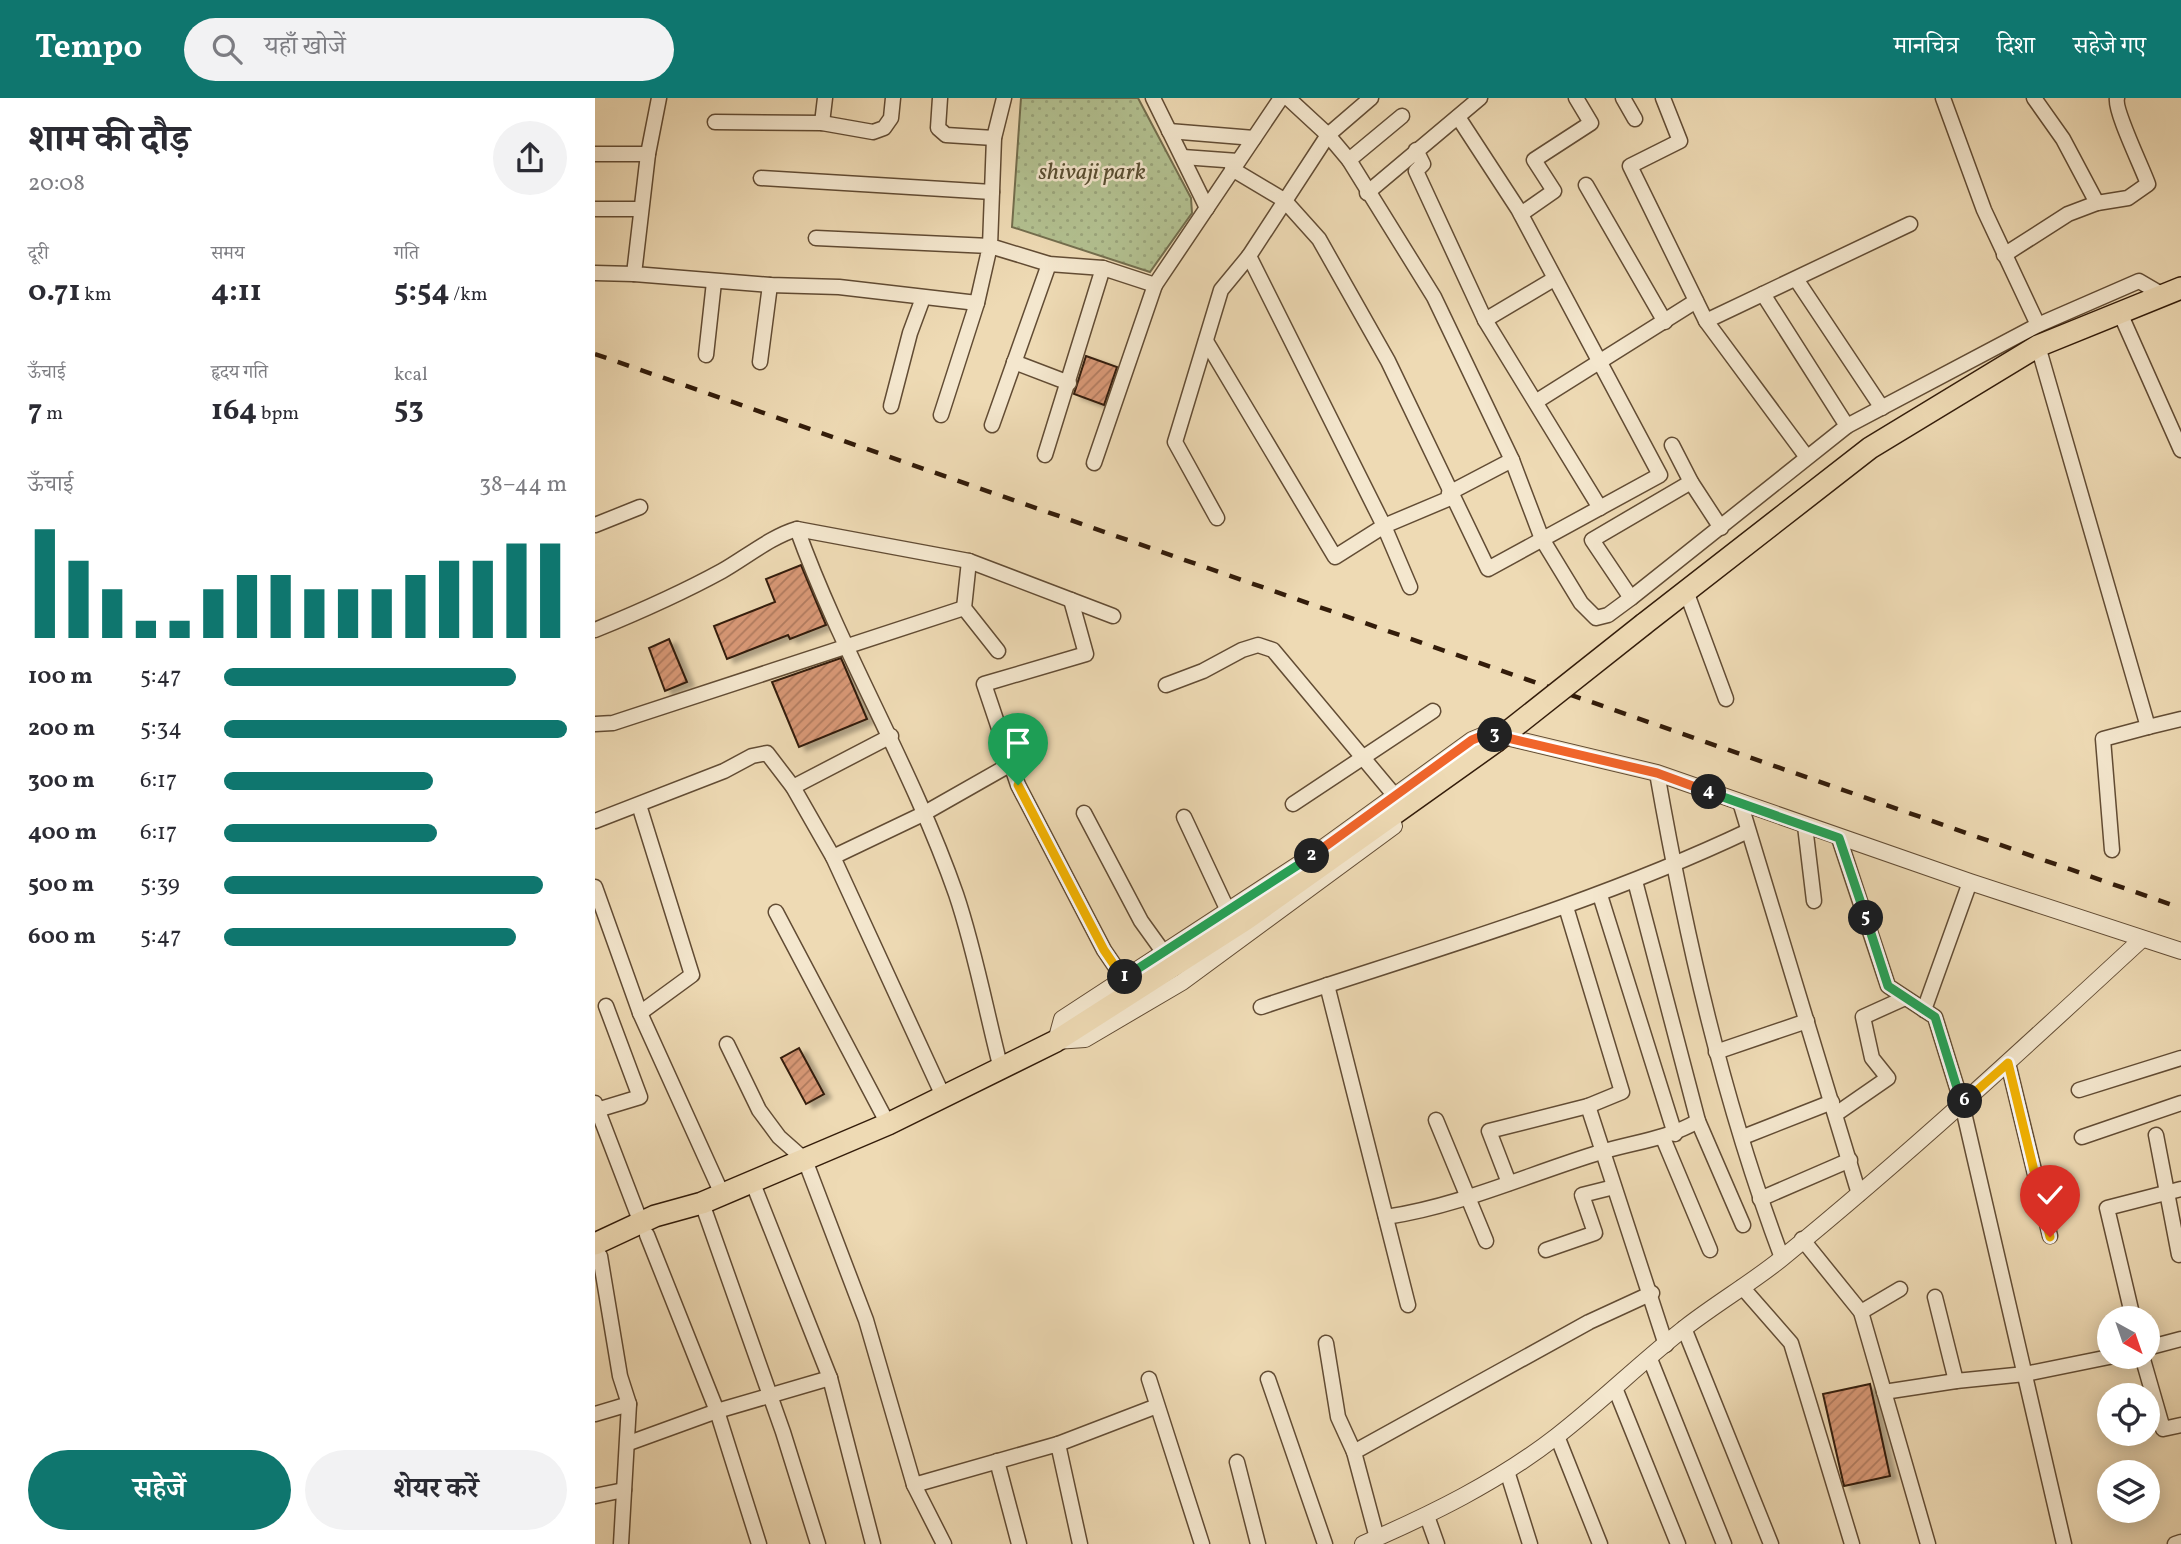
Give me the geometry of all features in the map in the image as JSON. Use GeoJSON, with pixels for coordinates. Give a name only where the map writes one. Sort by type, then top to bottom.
{"type":"FeatureCollection","features":[{"type":"Feature","properties":{"kind":"main road"},"geometry":{"type":"LineString","coordinates":[[597,1253],[703,1202],[888,1124],[1056,1041],[1245,920],[1500,740],[1870,448],[2038,346],[2172,292]]}},
{"type":"Feature","properties":{"kind":"street"},"geometry":{"type":"LineString","coordinates":[[634,274],[640,209],[659,98]]}},
{"type":"Feature","properties":{"kind":"street"},"geometry":{"type":"LineString","coordinates":[[822,123],[824,98]]}},
{"type":"Feature","properties":{"kind":"street"},"geometry":{"type":"LineString","coordinates":[[715,122],[822,123],[873,132],[884,128],[891,118],[893,98]]}},
{"type":"Feature","properties":{"kind":"street"},"geometry":{"type":"LineString","coordinates":[[940,98],[938,128],[946,135],[994,138]]}},
{"type":"Feature","properties":{"kind":"street"},"geometry":{"type":"LineString","coordinates":[[941,415],[977,303],[991,246],[994,138],[1004,98]]}},
{"type":"Feature","properties":{"kind":"street"},"geometry":{"type":"LineString","coordinates":[[1153,98],[1207,208]]}},
{"type":"Feature","properties":{"kind":"street"},"geometry":{"type":"LineString","coordinates":[[1094,463],[1155,285],[1281,98]]}},
{"type":"Feature","properties":{"kind":"street"},"geometry":{"type":"LineString","coordinates":[[1288,98],[1328,135],[1349,160],[1367,193],[1434,297],[1511,460],[1542,539],[1581,603],[1596,618],[1608,614],[1631,598],[1847,426],[2038,325],[2139,281],[2172,292]]}},
{"type":"Feature","properties":{"kind":"street"},"geometry":{"type":"LineString","coordinates":[[1217,518],[1175,442],[1221,290],[1249,256],[1328,135],[1371,98]]}},
{"type":"Feature","properties":{"kind":"street"},"geometry":{"type":"LineString","coordinates":[[1367,193],[1480,98]]}},
{"type":"Feature","properties":{"kind":"street"},"geometry":{"type":"LineString","coordinates":[[1521,214],[1554,191],[1534,160],[1591,123],[1576,98]]}},
{"type":"Feature","properties":{"kind":"street"},"geometry":{"type":"LineString","coordinates":[[1623,98],[1635,119]]}},
{"type":"Feature","properties":{"kind":"street"},"geometry":{"type":"LineString","coordinates":[[1943,98],[2004,255],[2038,325]]}},
{"type":"Feature","properties":{"kind":"street"},"geometry":{"type":"LineString","coordinates":[[2034,98],[2063,139],[2097,203]]}},
{"type":"Feature","properties":{"kind":"street"},"geometry":{"type":"LineString","coordinates":[[2004,255],[2068,214],[2097,203],[2128,198],[2148,184],[2134,144],[2121,122],[2117,98]]}},
{"type":"Feature","properties":{"kind":"street"},"geometry":{"type":"LineString","coordinates":[[1668,101],[1680,141],[1630,166],[1706,321],[1806,456]]}},
{"type":"Feature","properties":{"kind":"street"},"geometry":{"type":"LineString","coordinates":[[1349,160],[1402,116]]}},
{"type":"Feature","properties":{"kind":"street"},"geometry":{"type":"LineString","coordinates":[[1182,157],[1235,165],[1284,200],[1319,239],[1388,361],[1449,494],[1488,569],[1660,475],[1521,214],[1458,117]]}},
{"type":"Feature","properties":{"kind":"street"},"geometry":{"type":"LineString","coordinates":[[1169,131],[1254,138]]}},
{"type":"Feature","properties":{"kind":"street"},"geometry":{"type":"LineString","coordinates":[[1416,150],[1423,164],[1416,172],[1485,320],[1600,508]]}},
{"type":"Feature","properties":{"kind":"street"},"geometry":{"type":"LineString","coordinates":[[595,154],[648,154]]}},
{"type":"Feature","properties":{"kind":"street"},"geometry":{"type":"LineString","coordinates":[[761,178],[992,192]]}},
{"type":"Feature","properties":{"kind":"street"},"geometry":{"type":"LineString","coordinates":[[1586,185],[1665,321]]}},
{"type":"Feature","properties":{"kind":"street"},"geometry":{"type":"LineString","coordinates":[[595,209],[640,209]]}},
{"type":"Feature","properties":{"kind":"street"},"geometry":{"type":"LineString","coordinates":[[1706,321],[1910,224]]}},
{"type":"Feature","properties":{"kind":"street"},"geometry":{"type":"LineString","coordinates":[[816,238],[991,246],[1049,264],[1103,268],[1155,285]]}},
{"type":"Feature","properties":{"kind":"street"},"geometry":{"type":"LineString","coordinates":[[1249,256],[1384,526],[1410,587]]}},
{"type":"Feature","properties":{"kind":"street"},"geometry":{"type":"LineString","coordinates":[[992,425],[1049,264]]}},
{"type":"Feature","properties":{"kind":"street"},"geometry":{"type":"LineString","coordinates":[[1045,455],[1103,268]]}},
{"type":"Feature","properties":{"kind":"street"},"geometry":{"type":"LineString","coordinates":[[595,273],[714,282],[839,287],[977,303]]}},
{"type":"Feature","properties":{"kind":"street"},"geometry":{"type":"LineString","coordinates":[[1485,320],[1554,279]]}},
{"type":"Feature","properties":{"kind":"street"},"geometry":{"type":"LineString","coordinates":[[1796,279],[1882,408]]}},
{"type":"Feature","properties":{"kind":"street"},"geometry":{"type":"LineString","coordinates":[[706,355],[714,282]]}},
{"type":"Feature","properties":{"kind":"street"},"geometry":{"type":"LineString","coordinates":[[760,362],[770,285]]}},
{"type":"Feature","properties":{"kind":"street"},"geometry":{"type":"LineString","coordinates":[[1763,294],[1847,426]]}},
{"type":"Feature","properties":{"kind":"street"},"geometry":{"type":"LineString","coordinates":[[891,406],[910,333],[923,298]]}},
{"type":"Feature","properties":{"kind":"street"},"geometry":{"type":"LineString","coordinates":[[1537,401],[1696,302]]}},
{"type":"Feature","properties":{"kind":"street"},"geometry":{"type":"LineString","coordinates":[[2120,313],[2181,450]]}},
{"type":"Feature","properties":{"kind":"street"},"geometry":{"type":"LineString","coordinates":[[1206,341],[1335,557],[1384,526],[1448,499],[1449,494],[1511,460]]}},
{"type":"Feature","properties":{"kind":"street"},"geometry":{"type":"LineString","coordinates":[[2038,346],[2148,727]]}},
{"type":"Feature","properties":{"kind":"street"},"geometry":{"type":"LineString","coordinates":[[1014,362],[1069,383]]}},
{"type":"Feature","properties":{"kind":"street"},"geometry":{"type":"LineString","coordinates":[[1672,444],[1691,482],[1721,528]]}},
{"type":"Feature","properties":{"kind":"street"},"geometry":{"type":"LineString","coordinates":[[1631,598],[1591,540],[1691,482]]}},
{"type":"Feature","properties":{"kind":"street"},"geometry":{"type":"LineString","coordinates":[[595,525],[640,507]]}},
{"type":"Feature","properties":{"kind":"street"},"geometry":{"type":"LineString","coordinates":[[797,529],[844,646],[891,736],[956,895],[1001,1069]]}},
{"type":"Feature","properties":{"kind":"street"},"geometry":{"type":"LineString","coordinates":[[595,630],[666,601],[766,546],[782,533],[797,529],[969,561],[1113,616]]}},
{"type":"Feature","properties":{"kind":"street"},"geometry":{"type":"LineString","coordinates":[[969,561],[964,608],[998,651]]}},
{"type":"Feature","properties":{"kind":"street"},"geometry":{"type":"LineString","coordinates":[[1686,591],[1726,699]]}},
{"type":"Feature","properties":{"kind":"street"},"geometry":{"type":"LineString","coordinates":[[1071,600],[1086,654],[984,684],[1011,764],[1037,821],[1104,950],[1123,978]]}},
{"type":"Feature","properties":{"kind":"street"},"geometry":{"type":"LineString","coordinates":[[595,724],[613,723],[964,608]]}},
{"type":"Feature","properties":{"kind":"street"},"geometry":{"type":"LineString","coordinates":[[1166,685],[1258,645],[1273,650],[1285,661],[1395,796]]}},
{"type":"Feature","properties":{"kind":"street"},"geometry":{"type":"LineString","coordinates":[[1293,804],[1433,710]]}},
{"type":"Feature","properties":{"kind":"street"},"geometry":{"type":"LineString","coordinates":[[2112,850],[2103,739],[2181,719]]}},
{"type":"Feature","properties":{"kind":"street"},"geometry":{"type":"LineString","coordinates":[[1056,1041],[1062,1019],[1228,911],[1472,740],[1489,733],[1500,740],[1657,773],[1839,838],[2181,951]]}},
{"type":"Feature","properties":{"kind":"street"},"geometry":{"type":"LineString","coordinates":[[793,787],[891,736]]}},
{"type":"Feature","properties":{"kind":"street"},"geometry":{"type":"LineString","coordinates":[[595,821],[724,771],[752,755],[767,753],[793,787],[833,858],[944,1098]]}},
{"type":"Feature","properties":{"kind":"street"},"geometry":{"type":"LineString","coordinates":[[833,858],[923,814],[1011,764]]}},
{"type":"Feature","properties":{"kind":"street"},"geometry":{"type":"LineString","coordinates":[[1657,773],[1674,866],[1716,1052],[1760,1199],[1783,1258]]}},
{"type":"Feature","properties":{"kind":"street"},"geometry":{"type":"LineString","coordinates":[[1740,803],[1859,1194]]}},
{"type":"Feature","properties":{"kind":"street"},"geometry":{"type":"LineString","coordinates":[[639,805],[692,975],[640,1013]]}},
{"type":"Feature","properties":{"kind":"street"},"geometry":{"type":"LineString","coordinates":[[1084,813],[1141,921],[1164,953]]}},
{"type":"Feature","properties":{"kind":"street"},"geometry":{"type":"LineString","coordinates":[[1184,817],[1228,911]]}},
{"type":"Feature","properties":{"kind":"street"},"geometry":{"type":"LineString","coordinates":[[1805,826],[1815,901]]}},
{"type":"Feature","properties":{"kind":"street"},"geometry":{"type":"LineString","coordinates":[[1261,1007],[1600,895],[1674,866],[1748,831]]}},
{"type":"Feature","properties":{"kind":"street"},"geometry":{"type":"LineString","coordinates":[[1839,838],[1888,986],[1935,1017],[1962,1104],[2064,1544]]}},
{"type":"Feature","properties":{"kind":"street"},"geometry":{"type":"LineString","coordinates":[[1636,881],[1698,1121],[1744,1225]]}},
{"type":"Feature","properties":{"kind":"street"},"geometry":{"type":"LineString","coordinates":[[1924,1010],[1970,882]]}},
{"type":"Feature","properties":{"kind":"street"},"geometry":{"type":"LineString","coordinates":[[595,887],[771,1396],[818,1544]]}},
{"type":"Feature","properties":{"kind":"street"},"geometry":{"type":"LineString","coordinates":[[1600,895],[1669,1136],[1710,1250]]}},
{"type":"Feature","properties":{"kind":"street"},"geometry":{"type":"LineString","coordinates":[[1509,1183],[1489,1131],[1588,1106],[1622,1092],[1566,906]]}},
{"type":"Feature","properties":{"kind":"street"},"geometry":{"type":"LineString","coordinates":[[776,912],[888,1124]]}},
{"type":"Feature","properties":{"kind":"street"},"geometry":{"type":"LineString","coordinates":[[1326,1343],[1338,1417],[1354,1452],[1370,1541],[1427,1516],[1507,1471],[1557,1436],[1684,1328],[1783,1258],[1802,1239],[1859,1194],[2008,1063],[2142,939]]}},
{"type":"Feature","properties":{"kind":"street"},"geometry":{"type":"LineString","coordinates":[[1327,985],[1408,1305]]}},
{"type":"Feature","properties":{"kind":"street"},"geometry":{"type":"LineString","coordinates":[[1743,1137],[1834,1108],[1888,1079],[1872,1058],[1863,1017],[1905,998]]}},
{"type":"Feature","properties":{"kind":"street"},"geometry":{"type":"LineString","coordinates":[[606,1006],[640,1097],[596,1107],[717,1411],[759,1544]]}},
{"type":"Feature","properties":{"kind":"street"},"geometry":{"type":"LineString","coordinates":[[1716,1052],[1807,1021]]}},
{"type":"Feature","properties":{"kind":"street"},"geometry":{"type":"LineString","coordinates":[[727,1044],[759,1110],[779,1137],[805,1160],[866,1320],[914,1485],[944,1544]]}},
{"type":"Feature","properties":{"kind":"street"},"geometry":{"type":"LineString","coordinates":[[2080,1090],[2181,1058]]}},
{"type":"Feature","properties":{"kind":"street"},"geometry":{"type":"LineString","coordinates":[[2008,1063],[2050,1237]]}},
{"type":"Feature","properties":{"kind":"street"},"geometry":{"type":"LineString","coordinates":[[2082,1137],[2181,1103]]}},
{"type":"Feature","properties":{"kind":"street"},"geometry":{"type":"LineString","coordinates":[[1588,1106],[1667,1345]]}},
{"type":"Feature","properties":{"kind":"street"},"geometry":{"type":"LineString","coordinates":[[1436,1120],[1486,1241]]}},
{"type":"Feature","properties":{"kind":"street"},"geometry":{"type":"LineString","coordinates":[[1386,1217],[1426,1211],[1604,1152],[1669,1136],[1698,1121]]}},
{"type":"Feature","properties":{"kind":"street"},"geometry":{"type":"LineString","coordinates":[[2156,1135],[2174,1191],[2181,1257]]}},
{"type":"Feature","properties":{"kind":"street"},"geometry":{"type":"LineString","coordinates":[[1760,1199],[1850,1160]]}},
{"type":"Feature","properties":{"kind":"street"},"geometry":{"type":"LineString","coordinates":[[752,1181],[830,1378],[873,1544]]}},
{"type":"Feature","properties":{"kind":"street"},"geometry":{"type":"LineString","coordinates":[[1546,1250],[1595,1233],[1582,1195],[1614,1187]]}},
{"type":"Feature","properties":{"kind":"street"},"geometry":{"type":"LineString","coordinates":[[2130,1306],[2107,1208],[2174,1191]]}},
{"type":"Feature","properties":{"kind":"street"},"geometry":{"type":"LineString","coordinates":[[1802,1239],[1861,1312],[1928,1544]]}},
{"type":"Feature","properties":{"kind":"street"},"geometry":{"type":"LineString","coordinates":[[597,1253],[620,1376],[629,1404],[629,1443],[621,1544]]}},
{"type":"Feature","properties":{"kind":"street"},"geometry":{"type":"LineString","coordinates":[[1742,1287],[1791,1343],[1852,1544]]}},
{"type":"Feature","properties":{"kind":"street"},"geometry":{"type":"LineString","coordinates":[[1861,1312],[1900,1289]]}},
{"type":"Feature","properties":{"kind":"street"},"geometry":{"type":"LineString","coordinates":[[1354,1452],[1589,1322],[1652,1293]]}},
{"type":"Feature","properties":{"kind":"street"},"geometry":{"type":"LineString","coordinates":[[1935,1297],[1956,1381]]}},
{"type":"Feature","properties":{"kind":"street"},"geometry":{"type":"LineString","coordinates":[[1684,1328],[1771,1544]]}},
{"type":"Feature","properties":{"kind":"street"},"geometry":{"type":"LineString","coordinates":[[2160,1345],[2181,1339]]}},
{"type":"Feature","properties":{"kind":"street"},"geometry":{"type":"LineString","coordinates":[[1650,1359],[1724,1544]]}},
{"type":"Feature","properties":{"kind":"street"},"geometry":{"type":"LineString","coordinates":[[1884,1392],[2025,1374],[2097,1359]]}},
{"type":"Feature","properties":{"kind":"street"},"geometry":{"type":"LineString","coordinates":[[2146,1369],[2163,1429],[2181,1425]]}},
{"type":"Feature","properties":{"kind":"street"},"geometry":{"type":"LineString","coordinates":[[629,1443],[717,1411],[830,1378]]}},
{"type":"Feature","properties":{"kind":"street"},"geometry":{"type":"LineString","coordinates":[[1268,1379],[1325,1544]]}},
{"type":"Feature","properties":{"kind":"street"},"geometry":{"type":"LineString","coordinates":[[1149,1380],[1202,1544]]}},
{"type":"Feature","properties":{"kind":"street"},"geometry":{"type":"LineString","coordinates":[[1615,1388],[1678,1544]]}},
{"type":"Feature","properties":{"kind":"street"},"geometry":{"type":"LineString","coordinates":[[595,1414],[629,1404]]}},
{"type":"Feature","properties":{"kind":"street"},"geometry":{"type":"LineString","coordinates":[[914,1485],[1058,1444],[1157,1406]]}},
{"type":"Feature","properties":{"kind":"street"},"geometry":{"type":"LineString","coordinates":[[1557,1436],[1599,1544]]}},
{"type":"Feature","properties":{"kind":"street"},"geometry":{"type":"LineString","coordinates":[[1058,1444],[1080,1544]]}},
{"type":"Feature","properties":{"kind":"street"},"geometry":{"type":"LineString","coordinates":[[997,1461],[1019,1544]]}},
{"type":"Feature","properties":{"kind":"street"},"geometry":{"type":"LineString","coordinates":[[1237,1462],[1258,1544]]}},
{"type":"Feature","properties":{"kind":"street"},"geometry":{"type":"LineString","coordinates":[[1507,1471],[1530,1544]]}},
{"type":"Feature","properties":{"kind":"street"},"geometry":{"type":"LineString","coordinates":[[595,1496],[624,1490]]}},
{"type":"Feature","properties":{"kind":"street"},"geometry":{"type":"LineString","coordinates":[[1427,1516],[1437,1544]]}},
{"type":"Feature","properties":{"kind":"street"},"geometry":{"type":"LineString","coordinates":[[2175,1544],[2181,1542]]}},
{"type":"Feature","properties":{"kind":"green space","name":"shivaji park"},"geometry":{"type":"Polygon","coordinates":[[[1021,98],[1138,98],[1191,198],[1192,213],[1150,272],[1012,227],[1021,98]]]}},
{"type":"Feature","properties":{"kind":"building"},"geometry":{"type":"Polygon","coordinates":[[[1086,356],[1117,367],[1104,405],[1074,394],[1086,356]]]}},
{"type":"Feature","properties":{"kind":"building"},"geometry":{"type":"Polygon","coordinates":[[[801,565],[826,625],[790,639],[788,635],[727,659],[714,626],[775,602],[766,579],[801,565]]]}},
{"type":"Feature","properties":{"kind":"building"},"geometry":{"type":"Polygon","coordinates":[[[669,639],[687,682],[665,691],[649,648],[669,639]]]}},
{"type":"Feature","properties":{"kind":"building"},"geometry":{"type":"Polygon","coordinates":[[[841,658],[867,719],[799,747],[772,682],[841,658]]]}},
{"type":"Feature","properties":{"kind":"building"},"geometry":{"type":"Polygon","coordinates":[[[799,1048],[824,1094],[806,1104],[781,1058],[799,1048]]]}},
{"type":"Feature","properties":{"kind":"building"},"geometry":{"type":"Polygon","coordinates":[[[1870,1384],[1890,1476],[1844,1486],[1823,1394],[1870,1384]]]}},
{"type":"Feature","properties":{"kind":"railway"},"geometry":{"type":"LineString","coordinates":[[595,354],[2181,908]]}},
{"type":"Feature","properties":{"kind":"route"},"geometry":{"type":"LineString","coordinates":[[1018,785],[1104,950],[1123,978],[1313,855],[1472,740],[1489,733],[1657,773],[1839,838],[1888,986],[1935,1017],[1962,1104],[2008,1063],[2050,1237]]}}]}
